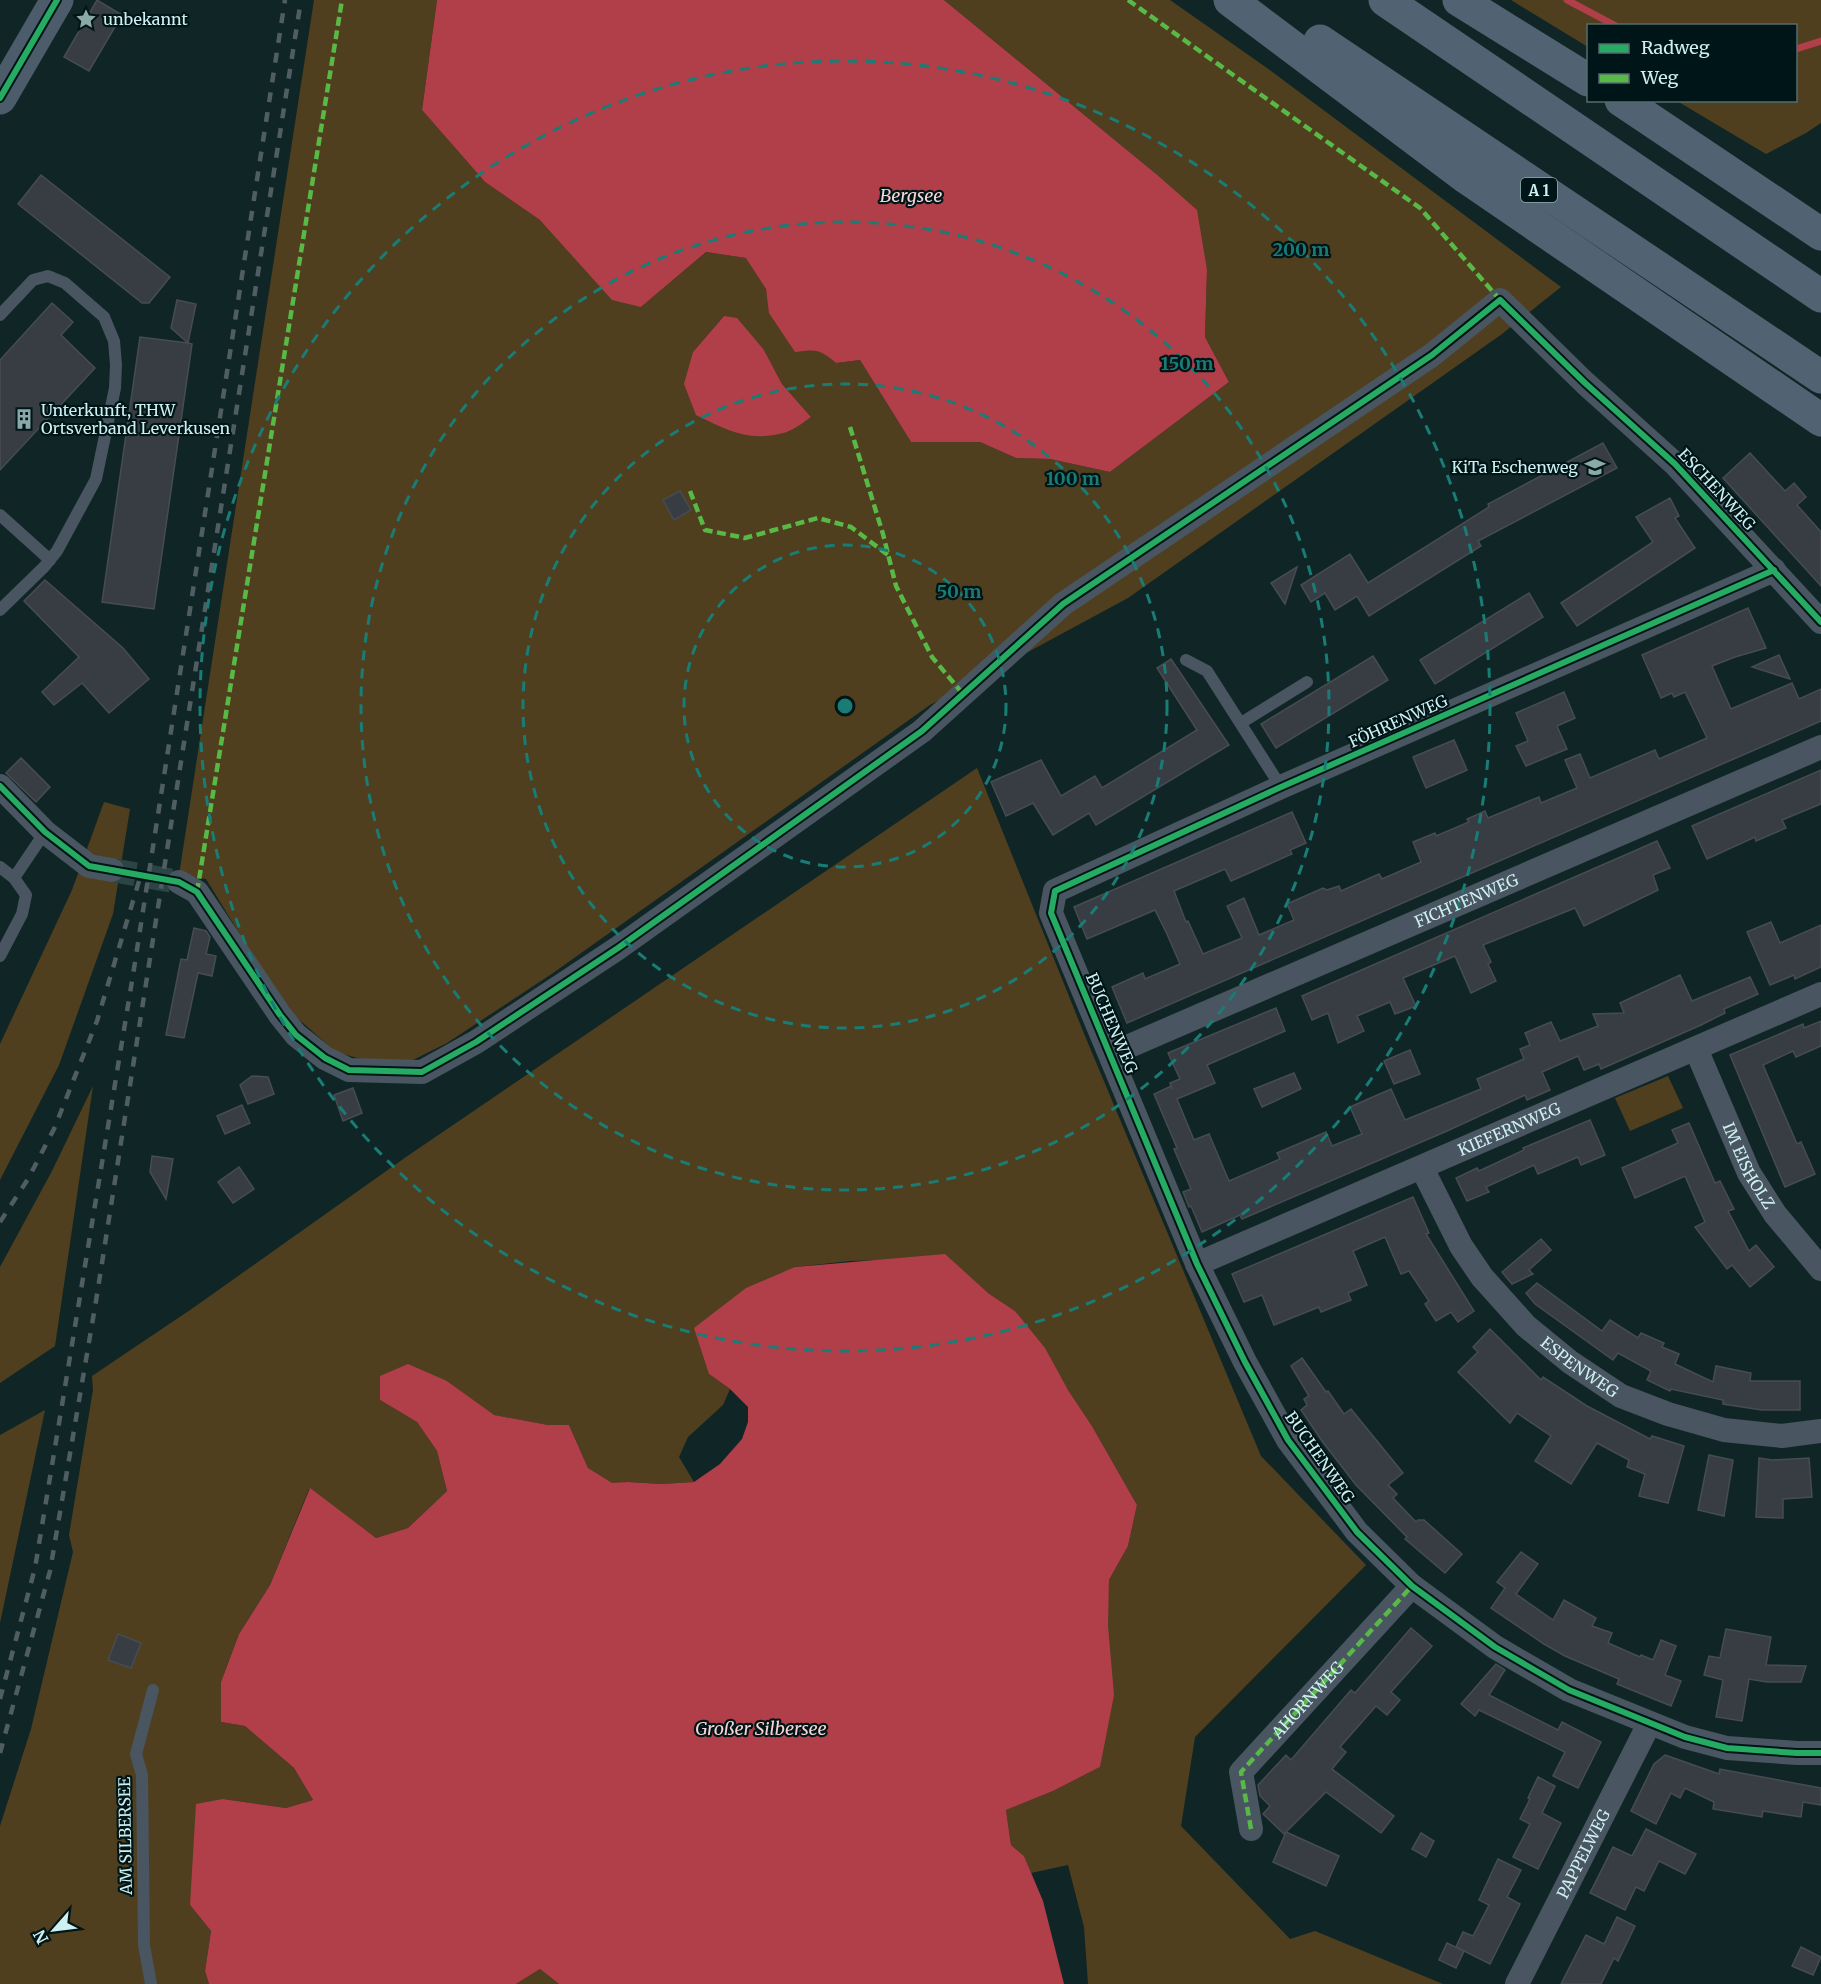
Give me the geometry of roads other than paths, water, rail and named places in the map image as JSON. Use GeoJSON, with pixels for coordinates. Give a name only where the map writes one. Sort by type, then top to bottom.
{"type":"FeatureCollection","features":[{"type":"Feature","properties":{"kind":"highway"},"geometry":{"type":"LineString","coordinates":[[1230,0],[1467,178],[1821,420]]}},
{"type":"Feature","properties":{"kind":"highway","name":"A 1"},"geometry":{"type":"LineString","coordinates":[[1259,0],[1821,377]]}},
{"type":"Feature","properties":{"kind":"highway"},"geometry":{"type":"LineString","coordinates":[[1385,0],[1821,296]]}},
{"type":"Feature","properties":{"kind":"highway"},"geometry":{"type":"LineString","coordinates":[[1459,0],[1587,79]]}},
{"type":"Feature","properties":{"kind":"highway"},"geometry":{"type":"LineString","coordinates":[[1624,102],[1821,234]]}},
{"type":"Feature","properties":{"kind":"main road"},"geometry":{"type":"LineString","coordinates":[[0,98],[57,0]]}},
{"type":"Feature","properties":{"kind":"street","name":"ESCHENWEG"},"geometry":{"type":"LineString","coordinates":[[179,882],[197,892],[296,1035],[325,1058],[349,1070],[422,1072],[476,1042],[618,948],[922,731],[1063,604],[1432,355],[1500,300],[1675,464],[1821,622]]}},
{"type":"Feature","properties":{"kind":"street","name":"FÖHRENWEG"},"geometry":{"type":"LineString","coordinates":[[1051,913],[1055,891],[1281,787],[1774,570]]}},
{"type":"Feature","properties":{"kind":"street","name":"FICHTENWEG"},"geometry":{"type":"LineString","coordinates":[[1111,1054],[1821,747]]}},
{"type":"Feature","properties":{"kind":"street"},"geometry":{"type":"LineString","coordinates":[[0,786],[45,832],[89,866],[112,870]]}},
{"type":"Feature","properties":{"kind":"street","name":"BUCHENWEG"},"geometry":{"type":"LineString","coordinates":[[1051,913],[1197,1264],[1245,1362],[1288,1440],[1357,1532],[1412,1586],[1495,1647],[1569,1690],[1649,1724],[1685,1737],[1727,1748],[1797,1754],[1821,1753]]}},
{"type":"Feature","properties":{"kind":"street","name":"KIEFERNWEG"},"geometry":{"type":"LineString","coordinates":[[1197,1264],[1821,994]]}},
{"type":"Feature","properties":{"kind":"street","name":"IM EISHOLZ"},"geometry":{"type":"LineString","coordinates":[[1696,1048],[1749,1173],[1775,1214],[1821,1269]]}},
{"type":"Feature","properties":{"kind":"street","name":"ESPENWEG"},"geometry":{"type":"LineString","coordinates":[[1422,1168],[1461,1246],[1482,1277],[1526,1326],[1570,1362],[1621,1396],[1668,1414],[1724,1430],[1782,1436],[1821,1431]]}},
{"type":"Feature","properties":{"kind":"street","name":"AHORNWEG"},"geometry":{"type":"LineString","coordinates":[[1251,1829],[1241,1772],[1412,1586]]}},
{"type":"Feature","properties":{"kind":"street","name":"PAPPELWEG"},"geometry":{"type":"LineString","coordinates":[[1517,1984],[1649,1724]]}},
{"type":"Feature","properties":{"kind":"lane"},"geometry":{"type":"LineString","coordinates":[[0,315],[33,280],[48,276],[65,283],[104,317],[114,341],[115,388],[96,479],[57,551],[0,610]]}},
{"type":"Feature","properties":{"kind":"lane"},"geometry":{"type":"LineString","coordinates":[[0,514],[50,560]]}},
{"type":"Feature","properties":{"kind":"lane"},"geometry":{"type":"LineString","coordinates":[[1186,660],[1208,671],[1281,787]]}},
{"type":"Feature","properties":{"kind":"lane"},"geometry":{"type":"LineString","coordinates":[[1240,723],[1307,682]]}},
{"type":"Feature","properties":{"kind":"lane"},"geometry":{"type":"LineString","coordinates":[[14,878],[45,832]]}},
{"type":"Feature","properties":{"kind":"lane"},"geometry":{"type":"LineString","coordinates":[[0,867],[14,878],[26,895],[22,914],[0,956]]}},
{"type":"Feature","properties":{"kind":"lane","name":"AM SILBERSEE"},"geometry":{"type":"LineString","coordinates":[[151,1984],[144,1946],[142,1775],[136,1754],[153,1690]]}},
{"type":"Feature","properties":{"kind":"water","name":"Bergsee"},"geometry":{"type":"Polygon","coordinates":[[[437,0],[944,0],[1197,210],[1207,270],[1205,337],[1229,382],[1110,472],[1050,459],[1016,458],[980,442],[911,442],[860,360],[836,363],[817,351],[795,352],[769,313],[766,289],[746,258],[706,252],[641,307],[612,300],[540,220],[485,182],[422,110],[437,0]]]}},
{"type":"Feature","properties":{"kind":"water"},"geometry":{"type":"Polygon","coordinates":[[[724,316],[737,318],[764,350],[782,384],[811,417],[787,432],[750,436],[729,430],[696,415],[684,384],[693,352],[724,316]]]}},
{"type":"Feature","properties":{"kind":"water","name":"Großer Silbersee"},"geometry":{"type":"Polygon","coordinates":[[[945,1254],[988,1293],[1015,1311],[1045,1348],[1137,1505],[1128,1546],[1109,1580],[1108,1626],[1114,1695],[1100,1767],[1053,1791],[1006,1810],[1011,1845],[1024,1856],[1043,1901],[1064,1984],[559,1984],[540,1969],[516,1984],[209,1984],[205,1971],[211,1931],[190,1905],[196,1804],[223,1799],[286,1808],[313,1800],[294,1768],[245,1726],[221,1722],[221,1682],[239,1634],[270,1585],[310,1488],[376,1538],[408,1528],[447,1491],[437,1451],[417,1422],[380,1400],[380,1376],[408,1364],[447,1381],[494,1415],[548,1425],[569,1425],[588,1468],[612,1483],[694,1482],[720,1464],[742,1439],[748,1422],[748,1407],[730,1389],[709,1374],[694,1328],[746,1288],[795,1267],[945,1254]]]}},
{"type":"Feature","properties":{"kind":"waterway"},"geometry":{"type":"LineString","coordinates":[[1567,0],[1612,24]]}},
{"type":"Feature","properties":{"kind":"waterway"},"geometry":{"type":"LineString","coordinates":[[1797,49],[1821,41]]}},
{"type":"Feature","properties":{"kind":"tunnel"},"geometry":{"type":"LineString","coordinates":[[112,870],[179,882]]}},
{"type":"Feature","properties":{"kind":"railway"},"geometry":{"type":"LineString","coordinates":[[0,1699],[35,1568],[133,975],[285,0]]}},
{"type":"Feature","properties":{"kind":"railway"},"geometry":{"type":"LineString","coordinates":[[0,1753],[50,1571],[96,1301],[301,0]]}},
{"type":"Feature","properties":{"kind":"railway"},"geometry":{"type":"LineString","coordinates":[[0,1222],[28,1179],[54,1129],[97,1021],[142,871]]}},
{"type":"Feature","properties":{"kind":"place","name":"unbekannt"},"geometry":{"type":"Point","coordinates":[86,19]}},
{"type":"Feature","properties":{"kind":"place","name":"Unterkunft, THW Ortsverband Leverkusen"},"geometry":{"type":"Point","coordinates":[24,419]}},
{"type":"Feature","properties":{"kind":"place","name":"KiTa Eschenweg"},"geometry":{"type":"Point","coordinates":[1595,467]}}]}
